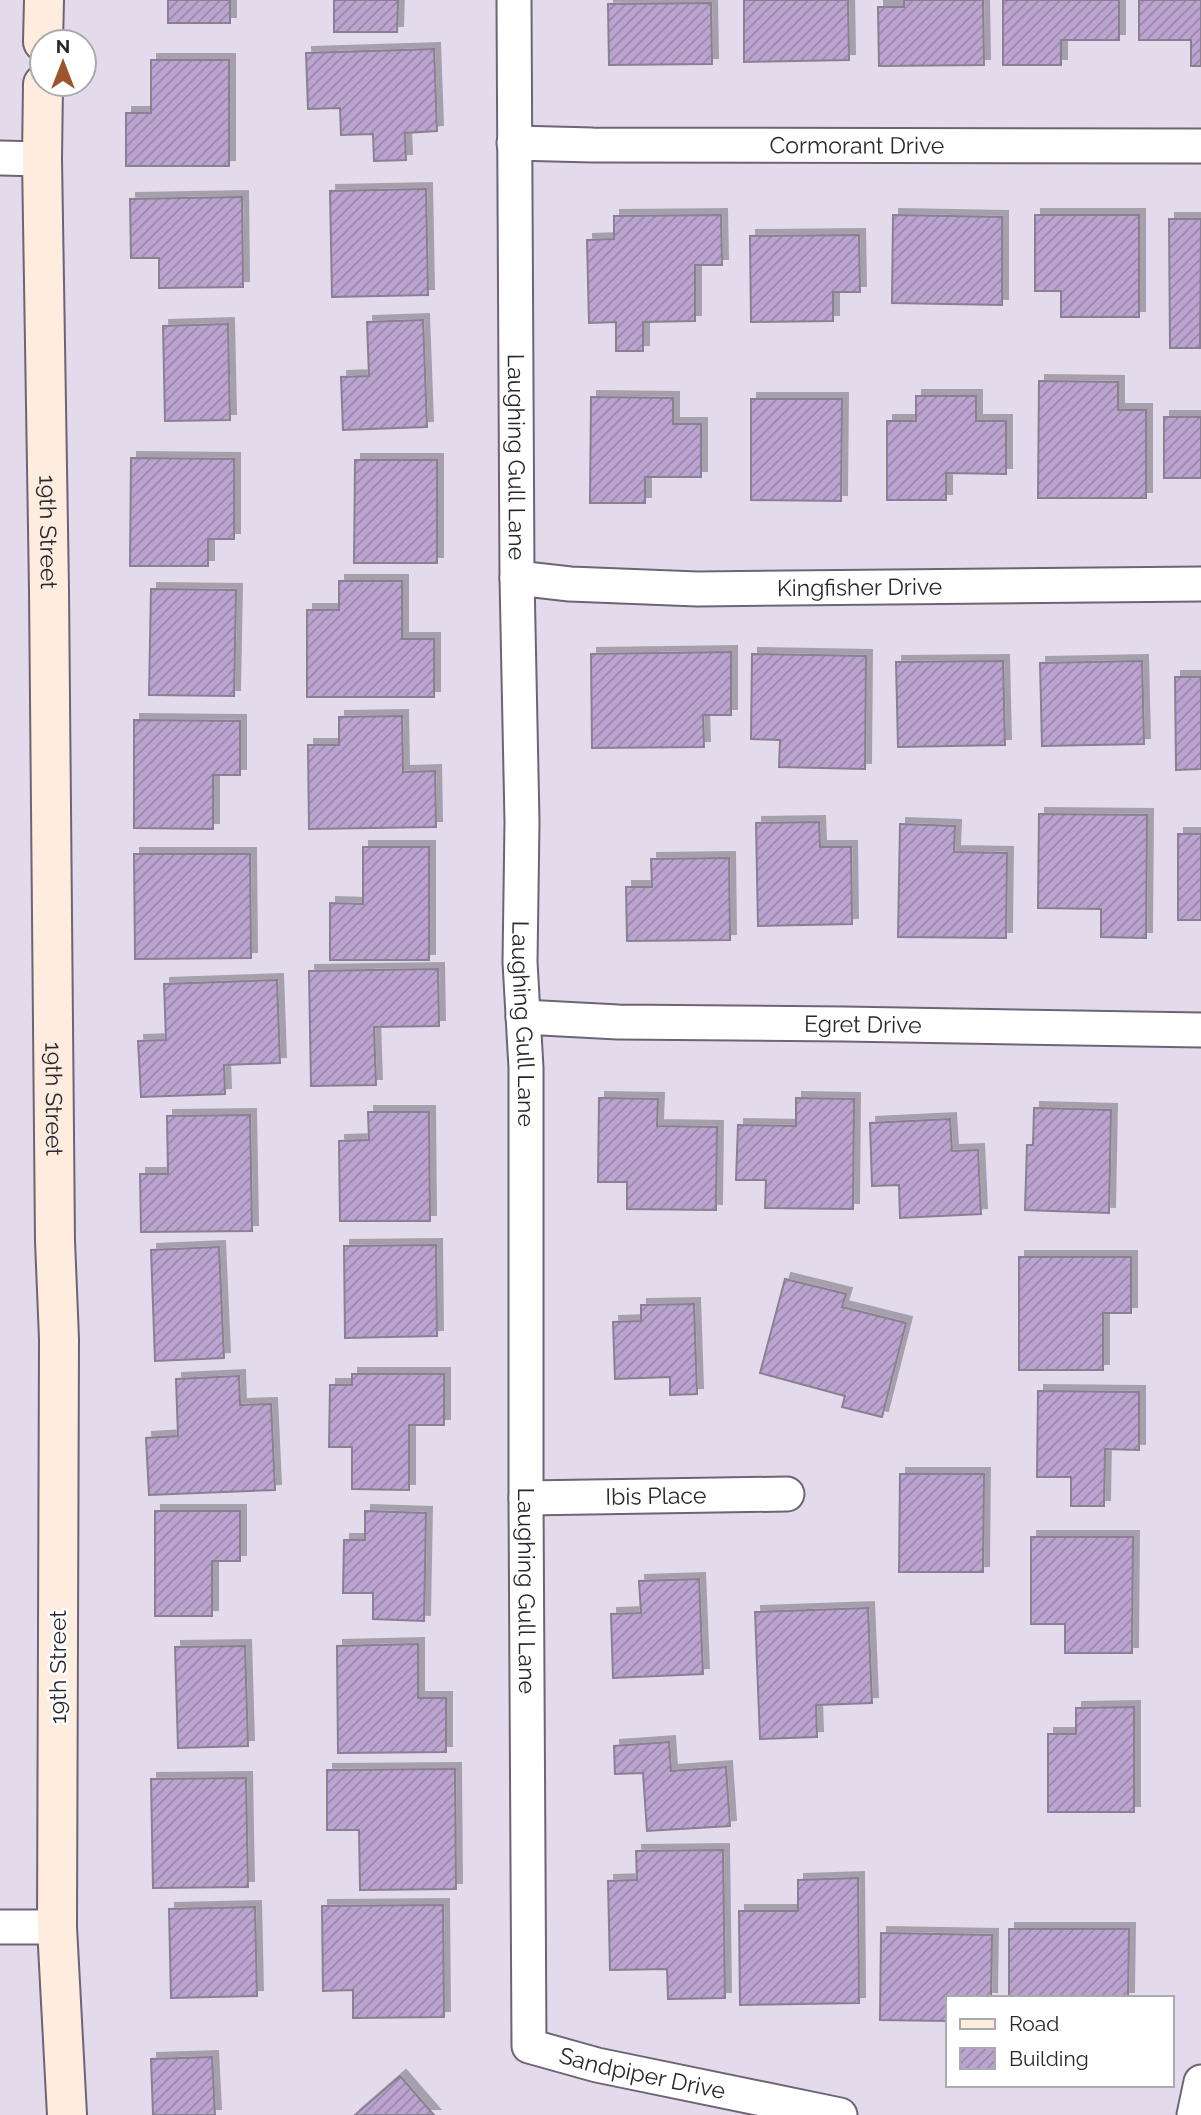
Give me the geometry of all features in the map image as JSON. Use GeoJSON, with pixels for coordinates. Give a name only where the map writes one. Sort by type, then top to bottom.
{"type":"FeatureCollection","features":[{"type":"Feature","properties":{"kind":"street"},"geometry":{"type":"LineString","coordinates":[[43,28],[44,0]]}},
{"type":"Feature","properties":{"kind":"street","name":"Laughing Gull Lane"},"geometry":{"type":"LineString","coordinates":[[514,0],[517,579],[522,822],[520,962],[526,1068],[529,2046]]}},
{"type":"Feature","properties":{"kind":"street","name":"19th Street"},"geometry":{"type":"LineString","coordinates":[[43,98],[41,159],[49,590],[55,1241],[59,1339],[57,1927],[67,2115]]}},
{"type":"Feature","properties":{"kind":"street","name":"Cormorant Drive"},"geometry":{"type":"LineString","coordinates":[[514,143],[1201,146]]}},
{"type":"Feature","properties":{"kind":"street"},"geometry":{"type":"LineString","coordinates":[[0,158],[41,159]]}},
{"type":"Feature","properties":{"kind":"street","name":"Kingfisher Drive"},"geometry":{"type":"LineString","coordinates":[[517,579],[697,589],[1201,584]]}},
{"type":"Feature","properties":{"kind":"street","name":"Egret Drive"},"geometry":{"type":"LineString","coordinates":[[523,1017],[618,1023],[1201,1030]]}},
{"type":"Feature","properties":{"kind":"street","name":"Ibis Place"},"geometry":{"type":"LineString","coordinates":[[526,1498],[786,1494]]}},
{"type":"Feature","properties":{"kind":"street"},"geometry":{"type":"LineString","coordinates":[[0,1927],[57,1927]]}},
{"type":"Feature","properties":{"kind":"street","name":"Sandpiper Drive"},"geometry":{"type":"LineString","coordinates":[[529,2046],[597,2065],[840,2115]]}},
{"type":"Feature","properties":{"kind":"street"},"geometry":{"type":"LineString","coordinates":[[1194,2115],[1201,2082]]}},
{"type":"Feature","properties":{"kind":"building"},"geometry":{"type":"Polygon","coordinates":[[[168,0],[230,0],[230,23],[168,23],[168,0]]]}},
{"type":"Feature","properties":{"kind":"building"},"geometry":{"type":"Polygon","coordinates":[[[334,0],[398,0],[397,32],[334,32],[334,0]]]}},
{"type":"Feature","properties":{"kind":"building"},"geometry":{"type":"Polygon","coordinates":[[[744,0],[848,0],[849,60],[744,62],[744,0]]]}},
{"type":"Feature","properties":{"kind":"building"},"geometry":{"type":"Polygon","coordinates":[[[904,0],[983,0],[984,65],[879,66],[878,7],[904,7],[904,0]]]}},
{"type":"Feature","properties":{"kind":"building"},"geometry":{"type":"Polygon","coordinates":[[[1003,0],[1119,0],[1119,40],[1061,40],[1061,65],[1003,65],[1003,0]]]}},
{"type":"Feature","properties":{"kind":"building"},"geometry":{"type":"Polygon","coordinates":[[[1139,0],[1201,0],[1201,66],[1191,66],[1191,40],[1139,40],[1139,0]]]}},
{"type":"Feature","properties":{"kind":"building"},"geometry":{"type":"Polygon","coordinates":[[[711,3],[712,64],[609,65],[608,4],[711,3]]]}},
{"type":"Feature","properties":{"kind":"building"},"geometry":{"type":"Polygon","coordinates":[[[434,49],[437,131],[405,133],[406,160],[374,161],[373,134],[341,135],[340,108],[308,109],[306,53],[434,49]]]}},
{"type":"Feature","properties":{"kind":"building"},"geometry":{"type":"Polygon","coordinates":[[[151,60],[229,60],[229,166],[126,166],[126,113],[151,113],[151,60]]]}},
{"type":"Feature","properties":{"kind":"building"},"geometry":{"type":"Polygon","coordinates":[[[426,189],[428,295],[332,297],[330,191],[426,189]]]}},
{"type":"Feature","properties":{"kind":"building"},"geometry":{"type":"Polygon","coordinates":[[[242,197],[243,287],[159,288],[159,258],[131,258],[130,199],[242,197]]]}},
{"type":"Feature","properties":{"kind":"building"},"geometry":{"type":"Polygon","coordinates":[[[721,215],[722,265],[695,265],[695,321],[643,322],[643,351],[616,351],[616,322],[589,323],[587,240],[614,239],[614,216],[721,215]]]}},
{"type":"Feature","properties":{"kind":"building"},"geometry":{"type":"Polygon","coordinates":[[[893,215],[1002,217],[1002,305],[892,303],[893,215]]]}},
{"type":"Feature","properties":{"kind":"building"},"geometry":{"type":"Polygon","coordinates":[[[1035,215],[1139,215],[1139,317],[1061,317],[1061,291],[1035,291],[1035,215]]]}},
{"type":"Feature","properties":{"kind":"building"},"geometry":{"type":"Polygon","coordinates":[[[1169,219],[1201,219],[1200,348],[1170,348],[1169,219]]]}},
{"type":"Feature","properties":{"kind":"building"},"geometry":{"type":"Polygon","coordinates":[[[859,235],[860,292],[833,292],[833,321],[751,322],[750,236],[859,235]]]}},
{"type":"Feature","properties":{"kind":"building"},"geometry":{"type":"Polygon","coordinates":[[[423,320],[427,427],[343,430],[341,377],[369,376],[367,322],[423,320]]]}},
{"type":"Feature","properties":{"kind":"building"},"geometry":{"type":"Polygon","coordinates":[[[228,324],[230,420],[165,421],[163,326],[228,324]]]}},
{"type":"Feature","properties":{"kind":"building"},"geometry":{"type":"Polygon","coordinates":[[[1039,381],[1118,382],[1118,410],[1146,410],[1146,498],[1038,498],[1039,381]]]}},
{"type":"Feature","properties":{"kind":"building"},"geometry":{"type":"Polygon","coordinates":[[[916,396],[976,396],[976,421],[1006,421],[1006,474],[946,473],[946,500],[887,500],[887,421],[916,421],[916,396]]]}},
{"type":"Feature","properties":{"kind":"building"},"geometry":{"type":"Polygon","coordinates":[[[591,397],[673,398],[673,424],[701,424],[701,477],[645,477],[645,503],[590,503],[591,397]]]}},
{"type":"Feature","properties":{"kind":"building"},"geometry":{"type":"Polygon","coordinates":[[[751,399],[842,399],[841,501],[751,500],[751,399]]]}},
{"type":"Feature","properties":{"kind":"building"},"geometry":{"type":"Polygon","coordinates":[[[1164,417],[1201,417],[1201,478],[1164,478],[1164,417]]]}},
{"type":"Feature","properties":{"kind":"building"},"geometry":{"type":"Polygon","coordinates":[[[131,458],[234,459],[234,539],[208,539],[208,566],[130,566],[131,458]]]}},
{"type":"Feature","properties":{"kind":"building"},"geometry":{"type":"Polygon","coordinates":[[[355,460],[437,460],[437,563],[354,563],[355,460]]]}},
{"type":"Feature","properties":{"kind":"building"},"geometry":{"type":"Polygon","coordinates":[[[339,581],[402,581],[402,639],[434,639],[434,697],[307,697],[307,610],[339,610],[339,581]]]}},
{"type":"Feature","properties":{"kind":"building"},"geometry":{"type":"Polygon","coordinates":[[[151,589],[236,590],[234,696],[149,695],[151,589]]]}},
{"type":"Feature","properties":{"kind":"building"},"geometry":{"type":"Polygon","coordinates":[[[731,652],[731,715],[703,715],[704,747],[592,748],[591,654],[731,652]]]}},
{"type":"Feature","properties":{"kind":"building"},"geometry":{"type":"Polygon","coordinates":[[[752,654],[866,656],[865,769],[779,767],[780,740],[751,739],[752,654]]]}},
{"type":"Feature","properties":{"kind":"building"},"geometry":{"type":"Polygon","coordinates":[[[1003,661],[1005,745],[898,747],[896,662],[1003,661]]]}},
{"type":"Feature","properties":{"kind":"building"},"geometry":{"type":"Polygon","coordinates":[[[1142,661],[1144,744],[1042,746],[1040,663],[1142,661]]]}},
{"type":"Feature","properties":{"kind":"building"},"geometry":{"type":"Polygon","coordinates":[[[1175,677],[1201,677],[1201,769],[1176,770],[1175,677]]]}},
{"type":"Feature","properties":{"kind":"building"},"geometry":{"type":"Polygon","coordinates":[[[402,716],[403,772],[435,771],[436,827],[309,829],[308,745],[339,745],[339,717],[402,716]]]}},
{"type":"Feature","properties":{"kind":"building"},"geometry":{"type":"Polygon","coordinates":[[[134,720],[240,721],[240,775],[213,775],[213,829],[134,828],[134,720]]]}},
{"type":"Feature","properties":{"kind":"building"},"geometry":{"type":"Polygon","coordinates":[[[1039,814],[1147,815],[1146,938],[1101,937],[1101,909],[1038,908],[1039,814]]]}},
{"type":"Feature","properties":{"kind":"building"},"geometry":{"type":"Polygon","coordinates":[[[819,822],[820,847],[851,847],[852,924],[758,926],[756,823],[819,822]]]}},
{"type":"Feature","properties":{"kind":"building"},"geometry":{"type":"Polygon","coordinates":[[[900,824],[955,826],[954,852],[1007,853],[1006,938],[898,937],[900,824]]]}},
{"type":"Feature","properties":{"kind":"building"},"geometry":{"type":"Polygon","coordinates":[[[1178,834],[1201,834],[1201,920],[1178,920],[1178,834]]]}},
{"type":"Feature","properties":{"kind":"building"},"geometry":{"type":"Polygon","coordinates":[[[363,847],[429,847],[429,960],[330,960],[330,903],[363,904],[363,847]]]}},
{"type":"Feature","properties":{"kind":"building"},"geometry":{"type":"Polygon","coordinates":[[[134,854],[250,854],[251,958],[135,959],[134,854]]]}},
{"type":"Feature","properties":{"kind":"building"},"geometry":{"type":"Polygon","coordinates":[[[729,858],[730,940],[627,941],[626,887],[652,887],[651,859],[729,858]]]}},
{"type":"Feature","properties":{"kind":"building"},"geometry":{"type":"Polygon","coordinates":[[[438,969],[439,1026],[374,1027],[376,1085],[311,1086],[309,971],[438,969]]]}},
{"type":"Feature","properties":{"kind":"building"},"geometry":{"type":"Polygon","coordinates":[[[277,980],[280,1063],[224,1065],[225,1094],[141,1097],[138,1041],[166,1040],[164,984],[277,980]]]}},
{"type":"Feature","properties":{"kind":"building"},"geometry":{"type":"Polygon","coordinates":[[[599,1098],[658,1099],[657,1126],[717,1127],[716,1210],[627,1209],[627,1182],[598,1182],[599,1098]]]}},
{"type":"Feature","properties":{"kind":"building"},"geometry":{"type":"Polygon","coordinates":[[[796,1098],[854,1099],[853,1209],[765,1208],[766,1180],[736,1180],[738,1125],[796,1126],[796,1098]]]}},
{"type":"Feature","properties":{"kind":"building"},"geometry":{"type":"Polygon","coordinates":[[[1034,1108],[1111,1110],[1109,1213],[1025,1210],[1027,1145],[1033,1145],[1034,1108]]]}},
{"type":"Feature","properties":{"kind":"building"},"geometry":{"type":"Polygon","coordinates":[[[368,1112],[429,1112],[430,1221],[340,1221],[339,1141],[369,1140],[368,1112]]]}},
{"type":"Feature","properties":{"kind":"building"},"geometry":{"type":"Polygon","coordinates":[[[250,1115],[252,1231],[141,1232],[140,1174],[168,1174],[167,1116],[250,1115]]]}},
{"type":"Feature","properties":{"kind":"building"},"geometry":{"type":"Polygon","coordinates":[[[950,1119],[952,1151],[978,1150],[981,1214],[900,1218],[899,1185],[872,1186],[870,1123],[950,1119]]]}},
{"type":"Feature","properties":{"kind":"building"},"geometry":{"type":"Polygon","coordinates":[[[436,1245],[437,1336],[345,1338],[344,1246],[436,1245]]]}},
{"type":"Feature","properties":{"kind":"building"},"geometry":{"type":"Polygon","coordinates":[[[219,1247],[224,1358],[155,1361],[151,1250],[219,1247]]]}},
{"type":"Feature","properties":{"kind":"building"},"geometry":{"type":"Polygon","coordinates":[[[1019,1257],[1131,1257],[1131,1313],[1103,1313],[1103,1370],[1019,1370],[1019,1257]]]}},
{"type":"Feature","properties":{"kind":"building"},"geometry":{"type":"Polygon","coordinates":[[[785,1279],[846,1294],[842,1307],[906,1323],[882,1417],[842,1407],[845,1396],[760,1373],[785,1279]]]}},
{"type":"Feature","properties":{"kind":"building"},"geometry":{"type":"Polygon","coordinates":[[[694,1304],[697,1394],[670,1395],[670,1377],[615,1379],[613,1322],[641,1321],[641,1305],[694,1304]]]}},
{"type":"Feature","properties":{"kind":"building"},"geometry":{"type":"Polygon","coordinates":[[[352,1374],[444,1374],[444,1425],[409,1425],[409,1490],[352,1489],[352,1447],[329,1447],[330,1385],[352,1385],[352,1374]]]}},
{"type":"Feature","properties":{"kind":"building"},"geometry":{"type":"Polygon","coordinates":[[[239,1376],[240,1405],[271,1404],[275,1490],[149,1495],[146,1438],[178,1436],[176,1379],[239,1376]]]}},
{"type":"Feature","properties":{"kind":"building"},"geometry":{"type":"Polygon","coordinates":[[[1038,1391],[1139,1392],[1139,1450],[1105,1449],[1104,1506],[1071,1506],[1071,1477],[1037,1477],[1038,1391]]]}},
{"type":"Feature","properties":{"kind":"building"},"geometry":{"type":"Polygon","coordinates":[[[900,1474],[984,1474],[983,1572],[899,1572],[900,1474]]]}},
{"type":"Feature","properties":{"kind":"building"},"geometry":{"type":"Polygon","coordinates":[[[155,1511],[240,1511],[240,1561],[212,1561],[212,1616],[155,1616],[155,1511]]]}},
{"type":"Feature","properties":{"kind":"building"},"geometry":{"type":"Polygon","coordinates":[[[365,1511],[426,1513],[424,1621],[373,1619],[373,1593],[343,1593],[344,1540],[365,1540],[365,1511]]]}},
{"type":"Feature","properties":{"kind":"building"},"geometry":{"type":"Polygon","coordinates":[[[1031,1537],[1133,1537],[1132,1653],[1065,1653],[1065,1624],[1031,1624],[1031,1537]]]}},
{"type":"Feature","properties":{"kind":"building"},"geometry":{"type":"Polygon","coordinates":[[[699,1579],[703,1674],[613,1678],[611,1614],[641,1613],[639,1581],[699,1579]]]}},
{"type":"Feature","properties":{"kind":"building"},"geometry":{"type":"Polygon","coordinates":[[[868,1608],[872,1703],[816,1705],[817,1737],[760,1739],[755,1612],[868,1608]]]}},
{"type":"Feature","properties":{"kind":"building"},"geometry":{"type":"Polygon","coordinates":[[[418,1644],[418,1698],[446,1698],[446,1752],[338,1753],[337,1646],[418,1644]]]}},
{"type":"Feature","properties":{"kind":"building"},"geometry":{"type":"Polygon","coordinates":[[[245,1646],[248,1746],[178,1748],[175,1647],[245,1646]]]}},
{"type":"Feature","properties":{"kind":"building"},"geometry":{"type":"Polygon","coordinates":[[[1134,1707],[1134,1812],[1048,1812],[1048,1734],[1076,1734],[1076,1708],[1134,1707]]]}},
{"type":"Feature","properties":{"kind":"building"},"geometry":{"type":"Polygon","coordinates":[[[669,1742],[671,1771],[726,1767],[730,1826],[647,1831],[643,1773],[615,1774],[614,1746],[669,1742]]]}},
{"type":"Feature","properties":{"kind":"building"},"geometry":{"type":"Polygon","coordinates":[[[455,1769],[456,1889],[360,1890],[359,1830],[327,1830],[327,1770],[455,1769]]]}},
{"type":"Feature","properties":{"kind":"building"},"geometry":{"type":"Polygon","coordinates":[[[246,1778],[248,1887],[153,1888],[151,1779],[246,1778]]]}},
{"type":"Feature","properties":{"kind":"building"},"geometry":{"type":"Polygon","coordinates":[[[723,1850],[725,1998],[668,1999],[667,1969],[610,1970],[608,1881],[637,1880],[636,1851],[723,1850]]]}},
{"type":"Feature","properties":{"kind":"building"},"geometry":{"type":"Polygon","coordinates":[[[858,1878],[859,2003],[740,2005],[739,1911],[798,1911],[798,1880],[858,1878]]]}},
{"type":"Feature","properties":{"kind":"building"},"geometry":{"type":"Polygon","coordinates":[[[443,1905],[444,2017],[353,2018],[353,1990],[323,1991],[322,1906],[443,1905]]]}},
{"type":"Feature","properties":{"kind":"building"},"geometry":{"type":"Polygon","coordinates":[[[255,1907],[257,1996],[171,1998],[169,1909],[255,1907]]]}},
{"type":"Feature","properties":{"kind":"building"},"geometry":{"type":"Polygon","coordinates":[[[1009,1929],[1129,1929],[1128,1996],[1009,1996],[1009,1929]]]}},
{"type":"Feature","properties":{"kind":"building"},"geometry":{"type":"Polygon","coordinates":[[[881,1933],[992,1935],[991,1996],[946,1996],[946,2021],[880,2020],[881,1933]]]}},
{"type":"Feature","properties":{"kind":"building"},"geometry":{"type":"Polygon","coordinates":[[[212,2057],[215,2115],[153,2115],[151,2059],[212,2057]]]}},
{"type":"Feature","properties":{"kind":"building"},"geometry":{"type":"Polygon","coordinates":[[[400,2076],[434,2115],[355,2115],[400,2076]]]}}]}
